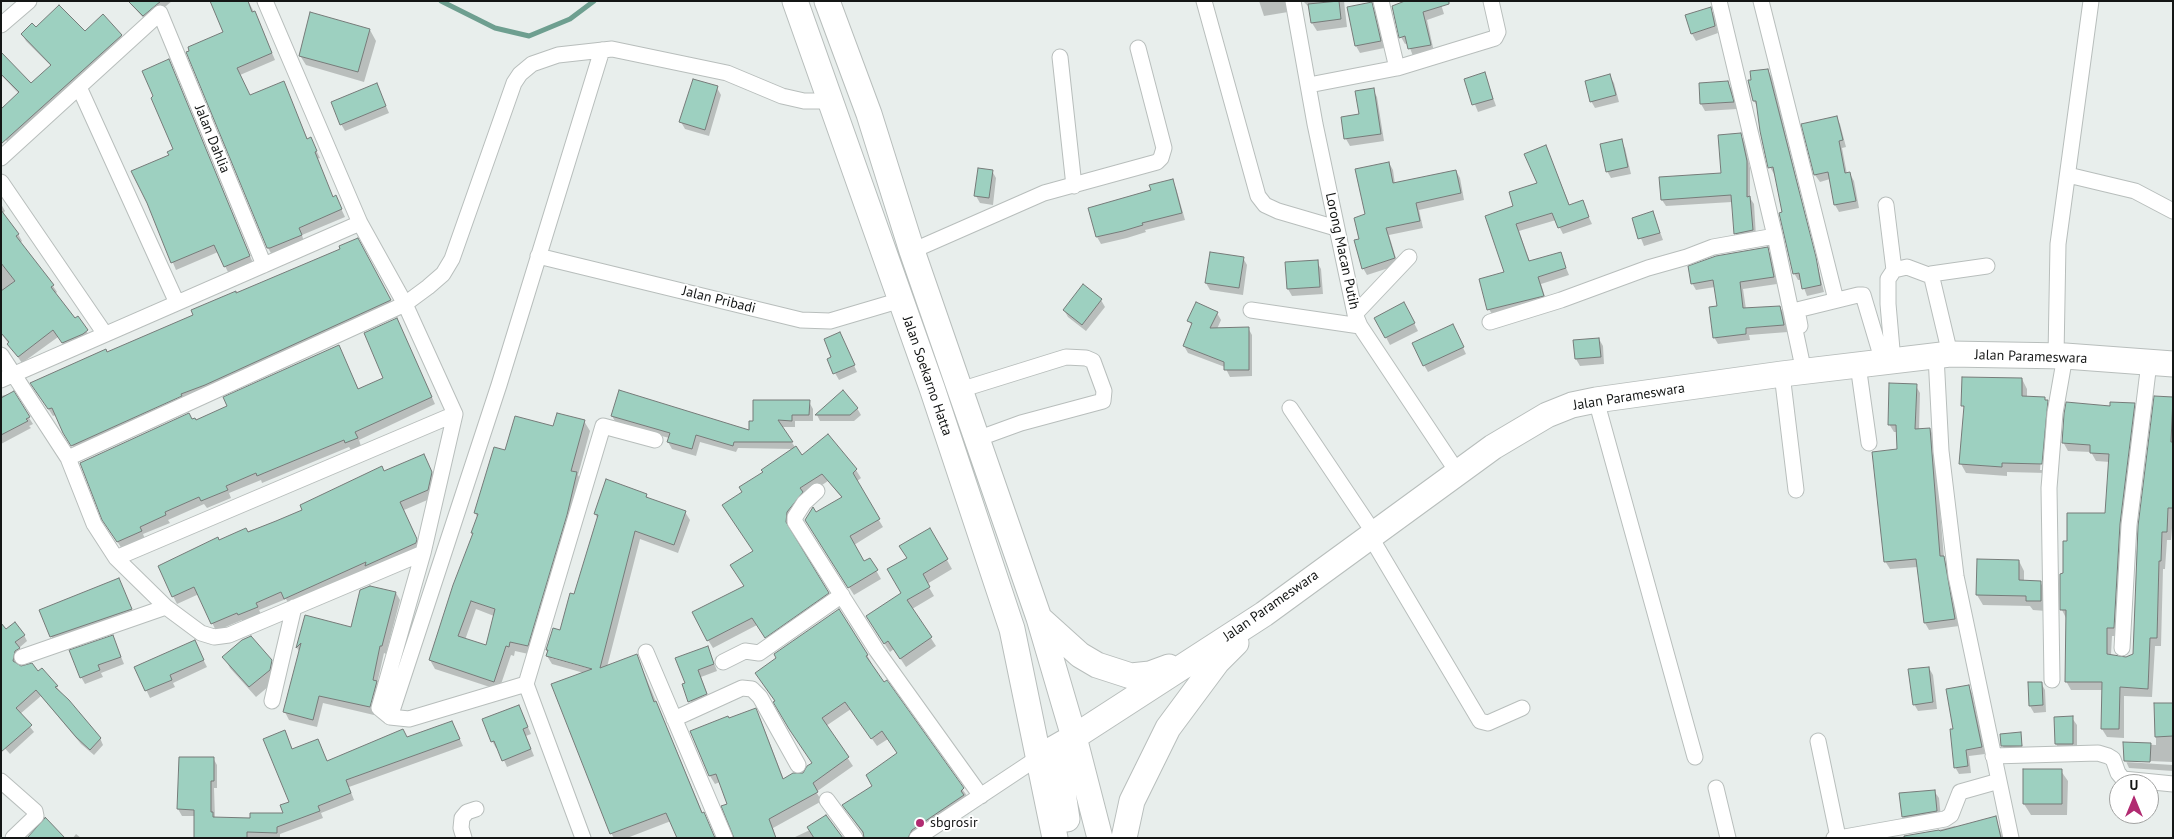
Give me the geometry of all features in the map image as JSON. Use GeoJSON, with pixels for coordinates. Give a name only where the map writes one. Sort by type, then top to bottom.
{"type":"FeatureCollection","features":[{"type":"Feature","properties":{"kind":"highway","name":"Jalan Soekarno Hatta"},"geometry":{"type":"LineString","coordinates":[[795,1],[932,388],[1012,630],[1054,838]]}},
{"type":"Feature","properties":{"kind":"highway","name":"Jalan Soekarno Hatta"},"geometry":{"type":"LineString","coordinates":[[827,1],[869,114],[912,251],[1039,618],[1074,737],[1100,838]]}},
{"type":"Feature","properties":{"kind":"highway","name":"Jalan Parameswara"},"geometry":{"type":"LineString","coordinates":[[1039,757],[1074,737],[1264,614],[1493,447],[1547,415],[1572,405],[1798,372],[1943,355],[2060,356],[2161,363]]}},
{"type":"Feature","properties":{"kind":"highway"},"geometry":{"type":"LineString","coordinates":[[1124,838],[1132,801],[1168,728],[1217,662],[1264,614]]}},
{"type":"Feature","properties":{"kind":"highway"},"geometry":{"type":"LineString","coordinates":[[1039,618],[1080,656],[1097,665],[1132,676],[1150,674],[1198,656]]}},
{"type":"Feature","properties":{"kind":"highway"},"geometry":{"type":"LineString","coordinates":[[1070,838],[1062,786],[1062,762],[1074,737]]}},
{"type":"Feature","properties":{"kind":"street"},"geometry":{"type":"LineString","coordinates":[[1,24],[29,1]]}},
{"type":"Feature","properties":{"kind":"street"},"geometry":{"type":"LineString","coordinates":[[265,1],[360,223],[404,304],[455,414],[423,553],[380,704],[381,711],[390,717],[409,719],[526,684]]}},
{"type":"Feature","properties":{"kind":"street"},"geometry":{"type":"LineString","coordinates":[[1204,1],[1258,196],[1265,204],[1278,211],[1336,228]]}},
{"type":"Feature","properties":{"kind":"street","name":"Lorong Macan Putih"},"geometry":{"type":"LineString","coordinates":[[1293,1],[1336,228],[1358,320],[1458,474]]}},
{"type":"Feature","properties":{"kind":"street"},"geometry":{"type":"LineString","coordinates":[[1381,1],[1397,68]]}},
{"type":"Feature","properties":{"kind":"street"},"geometry":{"type":"LineString","coordinates":[[1309,85],[1397,68],[1496,38],[1498,32],[1491,1]]}},
{"type":"Feature","properties":{"kind":"street"},"geometry":{"type":"LineString","coordinates":[[1719,1],[1775,236],[1798,372]]}},
{"type":"Feature","properties":{"kind":"street"},"geometry":{"type":"LineString","coordinates":[[1761,1],[1836,300]]}},
{"type":"Feature","properties":{"kind":"street"},"geometry":{"type":"LineString","coordinates":[[2052,680],[2049,488],[2060,356],[2058,244],[2091,1]]}},
{"type":"Feature","properties":{"kind":"street","name":"Jalan Dahlia"},"geometry":{"type":"LineString","coordinates":[[79,87],[160,14],[264,265]]}},
{"type":"Feature","properties":{"kind":"street"},"geometry":{"type":"LineString","coordinates":[[912,251],[1044,194],[1157,162],[1163,155],[1164,148],[1138,48]]}},
{"type":"Feature","properties":{"kind":"street"},"geometry":{"type":"LineString","coordinates":[[68,458],[404,304],[443,274],[452,259],[510,93],[520,74],[532,64],[558,55],[612,49],[727,73],[782,96],[804,101],[830,101]]}},
{"type":"Feature","properties":{"kind":"street"},"geometry":{"type":"LineString","coordinates":[[390,717],[499,385],[602,50]]}},
{"type":"Feature","properties":{"kind":"street"},"geometry":{"type":"LineString","coordinates":[[1060,57],[1074,186]]}},
{"type":"Feature","properties":{"kind":"street"},"geometry":{"type":"LineString","coordinates":[[1,158],[79,87],[177,303]]}},
{"type":"Feature","properties":{"kind":"street"},"geometry":{"type":"LineString","coordinates":[[2068,175],[2135,191],[2173,211]]}},
{"type":"Feature","properties":{"kind":"street"},"geometry":{"type":"LineString","coordinates":[[1,182],[106,334]]}},
{"type":"Feature","properties":{"kind":"street"},"geometry":{"type":"LineString","coordinates":[[1886,205],[1894,270],[1888,279],[1888,361]]}},
{"type":"Feature","properties":{"kind":"street"},"geometry":{"type":"LineString","coordinates":[[8,377],[360,223]]}},
{"type":"Feature","properties":{"kind":"street"},"geometry":{"type":"LineString","coordinates":[[1490,322],[1562,300],[1648,268],[1687,257],[1713,247],[1775,236]]}},
{"type":"Feature","properties":{"kind":"street","name":"Jalan Pribadi"},"geometry":{"type":"LineString","coordinates":[[538,256],[801,320],[830,321],[901,300]]}},
{"type":"Feature","properties":{"kind":"street"},"geometry":{"type":"LineString","coordinates":[[1251,310],[1358,320],[1409,257]]}},
{"type":"Feature","properties":{"kind":"street"},"geometry":{"type":"LineString","coordinates":[[1931,276],[1934,272],[1987,266]]}},
{"type":"Feature","properties":{"kind":"street"},"geometry":{"type":"LineString","coordinates":[[1894,270],[1907,267],[1931,276]]}},
{"type":"Feature","properties":{"kind":"street"},"geometry":{"type":"LineString","coordinates":[[1931,276],[1943,355],[1941,450],[1956,576],[2011,838]]}},
{"type":"Feature","properties":{"kind":"street"},"geometry":{"type":"LineString","coordinates":[[1796,490],[1797,310],[1860,294],[1865,298],[1888,361]]}},
{"type":"Feature","properties":{"kind":"street"},"geometry":{"type":"LineString","coordinates":[[1,355],[8,377],[68,458],[94,524],[116,558],[166,607],[201,633],[223,637],[423,553]]}},
{"type":"Feature","properties":{"kind":"street"},"geometry":{"type":"LineString","coordinates":[[960,390],[1066,357],[1086,358],[1093,361],[1104,391],[1103,401],[1021,423],[977,439]]}},
{"type":"Feature","properties":{"kind":"street"},"geometry":{"type":"LineString","coordinates":[[2122,648],[2129,525],[2161,363]]}},
{"type":"Feature","properties":{"kind":"street"},"geometry":{"type":"LineString","coordinates":[[1858,365],[1869,444]]}},
{"type":"Feature","properties":{"kind":"street"},"geometry":{"type":"LineString","coordinates":[[1596,400],[1695,756]]}},
{"type":"Feature","properties":{"kind":"street"},"geometry":{"type":"LineString","coordinates":[[1290,408],[1372,535],[1480,722],[1488,723],[1522,708]]}},
{"type":"Feature","properties":{"kind":"street"},"geometry":{"type":"LineString","coordinates":[[116,558],[455,414]]}},
{"type":"Feature","properties":{"kind":"street"},"geometry":{"type":"LineString","coordinates":[[583,838],[526,684],[603,426],[655,440]]}},
{"type":"Feature","properties":{"kind":"street"},"geometry":{"type":"LineString","coordinates":[[817,491],[804,503],[795,517],[795,522],[877,651],[981,796]]}},
{"type":"Feature","properties":{"kind":"street"},"geometry":{"type":"LineString","coordinates":[[723,662],[747,651],[759,653],[842,596]]}},
{"type":"Feature","properties":{"kind":"street"},"geometry":{"type":"LineString","coordinates":[[22,657],[166,607]]}},
{"type":"Feature","properties":{"kind":"street"},"geometry":{"type":"LineString","coordinates":[[272,701],[294,607]]}},
{"type":"Feature","properties":{"kind":"street"},"geometry":{"type":"LineString","coordinates":[[646,652],[725,838]]}},
{"type":"Feature","properties":{"kind":"street"},"geometry":{"type":"LineString","coordinates":[[674,719],[742,688],[752,689],[760,697],[798,765]]}},
{"type":"Feature","properties":{"kind":"street"},"geometry":{"type":"LineString","coordinates":[[1818,741],[1837,838],[1944,819],[1950,815],[1960,792],[1999,782]]}},
{"type":"Feature","properties":{"kind":"street"},"geometry":{"type":"LineString","coordinates":[[1993,756],[2098,753],[2113,759],[2118,773],[2123,779],[2173,784]]}},
{"type":"Feature","properties":{"kind":"street"},"geometry":{"type":"LineString","coordinates":[[918,838],[1039,757]]}},
{"type":"Feature","properties":{"kind":"street"},"geometry":{"type":"LineString","coordinates":[[1,781],[35,811],[36,816],[13,838]]}},
{"type":"Feature","properties":{"kind":"street"},"geometry":{"type":"LineString","coordinates":[[1716,788],[1728,838]]}},
{"type":"Feature","properties":{"kind":"street"},"geometry":{"type":"LineString","coordinates":[[828,800],[855,838]]}},
{"type":"Feature","properties":{"kind":"street"},"geometry":{"type":"LineString","coordinates":[[464,838],[461,828],[462,818],[467,812],[476,809]]}},
{"type":"Feature","properties":{"kind":"building"},"geometry":{"type":"Polygon","coordinates":[[[128,1],[161,1],[143,16],[128,1]]]}},
{"type":"Feature","properties":{"kind":"building"},"geometry":{"type":"Polygon","coordinates":[[[210,1],[248,1],[252,12],[255,11],[272,53],[237,68],[250,95],[284,81],[307,139],[311,137],[317,151],[315,152],[333,197],[336,195],[342,209],[299,228],[302,235],[270,248],[267,248],[186,52],[189,51],[188,47],[223,32],[210,1]]]}},
{"type":"Feature","properties":{"kind":"building"},"geometry":{"type":"Polygon","coordinates":[[[1339,1],[1341,19],[1311,23],[1308,4],[1339,1]]]}},
{"type":"Feature","properties":{"kind":"building"},"geometry":{"type":"Polygon","coordinates":[[[1405,1],[1449,1],[1449,4],[1423,12],[1431,45],[1408,49],[1405,36],[1399,38],[1392,6],[1405,1]]]}},
{"type":"Feature","properties":{"kind":"building"},"geometry":{"type":"Polygon","coordinates":[[[1372,2],[1381,41],[1355,46],[1347,7],[1372,2]]]}},
{"type":"Feature","properties":{"kind":"building"},"geometry":{"type":"Polygon","coordinates":[[[59,5],[85,31],[103,14],[122,35],[1,144],[1,109],[19,92],[1,74],[1,52],[31,83],[51,65],[21,34],[32,23],[36,27],[59,5]]]}},
{"type":"Feature","properties":{"kind":"building"},"geometry":{"type":"Polygon","coordinates":[[[1711,7],[1715,26],[1691,34],[1685,15],[1711,7]]]}},
{"type":"Feature","properties":{"kind":"building"},"geometry":{"type":"Polygon","coordinates":[[[310,12],[370,29],[358,72],[299,56],[310,12]]]}},
{"type":"Feature","properties":{"kind":"building"},"geometry":{"type":"Polygon","coordinates":[[[169,59],[250,256],[224,267],[214,245],[171,263],[147,203],[131,171],[169,155],[167,152],[173,149],[151,98],[153,96],[142,71],[169,59]]]}},
{"type":"Feature","properties":{"kind":"building"},"geometry":{"type":"Polygon","coordinates":[[[1768,69],[1816,257],[1821,285],[1802,289],[1799,273],[1793,274],[1779,213],[1782,212],[1773,167],[1768,168],[1756,101],[1753,101],[1748,80],[1751,80],[1750,71],[1768,69]]]}},
{"type":"Feature","properties":{"kind":"building"},"geometry":{"type":"Polygon","coordinates":[[[1485,72],[1493,99],[1472,105],[1464,79],[1485,72]]]}},
{"type":"Feature","properties":{"kind":"building"},"geometry":{"type":"Polygon","coordinates":[[[1610,74],[1616,95],[1590,102],[1585,81],[1610,74]]]}},
{"type":"Feature","properties":{"kind":"building"},"geometry":{"type":"Polygon","coordinates":[[[693,79],[718,86],[705,130],[679,122],[693,79]]]}},
{"type":"Feature","properties":{"kind":"building"},"geometry":{"type":"Polygon","coordinates":[[[1728,81],[1734,102],[1700,104],[1699,83],[1728,81]]]}},
{"type":"Feature","properties":{"kind":"building"},"geometry":{"type":"Polygon","coordinates":[[[377,83],[386,106],[340,125],[331,102],[377,83]]]}},
{"type":"Feature","properties":{"kind":"building"},"geometry":{"type":"Polygon","coordinates":[[[1374,88],[1381,134],[1344,139],[1341,117],[1359,114],[1355,91],[1374,88]]]}},
{"type":"Feature","properties":{"kind":"building"},"geometry":{"type":"Polygon","coordinates":[[[1837,116],[1843,140],[1839,141],[1845,173],[1850,172],[1856,201],[1834,205],[1828,172],[1814,175],[1801,124],[1837,116]]]}},
{"type":"Feature","properties":{"kind":"building"},"geometry":{"type":"Polygon","coordinates":[[[1741,133],[1747,161],[1747,197],[1750,196],[1753,230],[1734,234],[1731,195],[1661,200],[1659,177],[1721,173],[1718,135],[1741,133]]]}},
{"type":"Feature","properties":{"kind":"building"},"geometry":{"type":"Polygon","coordinates":[[[1622,139],[1628,167],[1606,172],[1600,144],[1622,139]]]}},
{"type":"Feature","properties":{"kind":"building"},"geometry":{"type":"Polygon","coordinates":[[[1546,145],[1569,205],[1583,200],[1589,217],[1558,228],[1552,213],[1516,224],[1529,261],[1561,252],[1566,268],[1538,277],[1544,296],[1487,310],[1479,279],[1504,272],[1485,216],[1513,206],[1509,192],[1537,183],[1524,154],[1546,145]]]}},
{"type":"Feature","properties":{"kind":"building"},"geometry":{"type":"Polygon","coordinates":[[[1389,162],[1393,183],[1456,170],[1461,193],[1416,203],[1420,221],[1386,228],[1395,258],[1362,269],[1354,240],[1359,239],[1354,218],[1365,214],[1355,169],[1389,162]]]}},
{"type":"Feature","properties":{"kind":"building"},"geometry":{"type":"Polygon","coordinates":[[[978,168],[993,170],[989,198],[974,196],[978,168]]]}},
{"type":"Feature","properties":{"kind":"building"},"geometry":{"type":"Polygon","coordinates":[[[1173,179],[1182,213],[1096,237],[1088,208],[1151,190],[1149,185],[1173,179]]]}},
{"type":"Feature","properties":{"kind":"building"},"geometry":{"type":"Polygon","coordinates":[[[1,210],[19,234],[16,236],[54,285],[51,287],[75,318],[78,316],[88,330],[83,334],[62,343],[53,330],[18,357],[7,344],[9,342],[1,333],[1,291],[15,281],[1,263],[1,210]]]}},
{"type":"Feature","properties":{"kind":"building"},"geometry":{"type":"Polygon","coordinates":[[[1653,211],[1660,233],[1638,239],[1632,218],[1653,211]]]}},
{"type":"Feature","properties":{"kind":"building"},"geometry":{"type":"Polygon","coordinates":[[[358,238],[391,300],[205,385],[181,394],[182,396],[71,446],[52,408],[48,409],[30,383],[106,349],[107,352],[193,315],[191,310],[340,249],[339,246],[358,238]]]}},
{"type":"Feature","properties":{"kind":"building"},"geometry":{"type":"Polygon","coordinates":[[[1768,247],[1774,277],[1740,282],[1743,308],[1780,306],[1784,325],[1746,328],[1746,334],[1713,338],[1709,307],[1717,306],[1713,280],[1691,284],[1688,266],[1716,256],[1768,247]]]}},
{"type":"Feature","properties":{"kind":"building"},"geometry":{"type":"Polygon","coordinates":[[[1210,252],[1244,257],[1239,288],[1205,283],[1210,252]]]}},
{"type":"Feature","properties":{"kind":"building"},"geometry":{"type":"Polygon","coordinates":[[[1318,260],[1320,287],[1287,289],[1285,262],[1318,260]]]}},
{"type":"Feature","properties":{"kind":"building"},"geometry":{"type":"Polygon","coordinates":[[[1083,284],[1102,299],[1082,325],[1063,310],[1083,284]]]}},
{"type":"Feature","properties":{"kind":"building"},"geometry":{"type":"Polygon","coordinates":[[[1196,302],[1218,312],[1210,328],[1249,327],[1249,370],[1224,370],[1224,362],[1183,346],[1192,323],[1187,321],[1196,302]]]}},
{"type":"Feature","properties":{"kind":"building"},"geometry":{"type":"Polygon","coordinates":[[[1404,302],[1415,323],[1385,338],[1374,318],[1404,302]]]}},
{"type":"Feature","properties":{"kind":"building"},"geometry":{"type":"Polygon","coordinates":[[[397,318],[432,397],[355,432],[358,438],[345,443],[344,440],[257,476],[256,473],[226,486],[228,490],[201,501],[199,497],[165,512],[166,515],[140,527],[142,531],[117,542],[102,520],[80,463],[189,413],[192,419],[195,418],[196,420],[227,406],[223,397],[339,345],[358,389],[383,378],[364,333],[397,318]]]}},
{"type":"Feature","properties":{"kind":"building"},"geometry":{"type":"Polygon","coordinates":[[[1453,324],[1464,347],[1423,366],[1412,343],[1453,324]]]}},
{"type":"Feature","properties":{"kind":"building"},"geometry":{"type":"Polygon","coordinates":[[[840,332],[855,365],[833,374],[827,359],[831,357],[824,339],[840,332]]]}},
{"type":"Feature","properties":{"kind":"building"},"geometry":{"type":"Polygon","coordinates":[[[1599,338],[1601,357],[1575,359],[1573,340],[1599,338]]]}},
{"type":"Feature","properties":{"kind":"building"},"geometry":{"type":"Polygon","coordinates":[[[1962,377],[2022,378],[2022,396],[2045,397],[2045,400],[2048,400],[2042,464],[2002,463],[2002,467],[1959,464],[1964,406],[1961,406],[1962,377]]]}},
{"type":"Feature","properties":{"kind":"building"},"geometry":{"type":"Polygon","coordinates":[[[1889,383],[1917,384],[1915,429],[1930,428],[1940,556],[1944,556],[1955,619],[1924,623],[1916,559],[1884,562],[1872,452],[1897,449],[1896,425],[1888,425],[1889,383]]]}},
{"type":"Feature","properties":{"kind":"building"},"geometry":{"type":"Polygon","coordinates":[[[619,390],[749,430],[749,421],[753,421],[753,400],[810,400],[809,415],[792,415],[792,421],[778,420],[793,442],[734,442],[733,446],[696,435],[692,449],[667,442],[670,433],[611,416],[619,390]]]}},
{"type":"Feature","properties":{"kind":"building"},"geometry":{"type":"Polygon","coordinates":[[[843,390],[858,408],[850,415],[815,415],[843,390]]]}},
{"type":"Feature","properties":{"kind":"building"},"geometry":{"type":"Polygon","coordinates":[[[14,391],[30,417],[26,419],[28,421],[1,435],[1,398],[14,391]]]}},
{"type":"Feature","properties":{"kind":"building"},"geometry":{"type":"Polygon","coordinates":[[[2154,396],[2173,397],[2171,442],[2173,442],[2173,508],[2168,508],[2167,532],[2162,532],[2161,561],[2159,561],[2157,638],[2150,638],[2148,689],[2120,687],[2119,729],[2101,729],[2102,682],[2065,682],[2066,610],[2060,610],[2060,574],[2063,573],[2063,541],[2067,541],[2067,513],[2105,513],[2109,454],[2090,453],[2090,445],[2062,443],[2064,414],[2066,402],[2110,406],[2110,402],[2135,403],[2120,524],[2114,628],[2107,628],[2107,654],[2126,657],[2133,654],[2138,526],[2154,396]]]}},
{"type":"Feature","properties":{"kind":"building"},"geometry":{"type":"Polygon","coordinates":[[[557,413],[585,420],[571,471],[577,472],[567,515],[528,646],[510,642],[509,647],[506,646],[494,682],[429,660],[453,585],[473,533],[471,533],[478,514],[474,513],[494,447],[505,450],[515,416],[553,426],[557,413]],[[471,601],[458,636],[486,645],[495,609],[471,601]]]}},
{"type":"Feature","properties":{"kind":"building"},"geometry":{"type":"Polygon","coordinates":[[[828,434],[857,469],[853,473],[880,519],[850,536],[864,561],[870,558],[878,570],[848,588],[805,520],[813,507],[816,512],[842,497],[822,474],[800,488],[803,492],[787,512],[786,522],[829,593],[765,638],[752,618],[707,641],[692,612],[744,586],[730,565],[753,551],[722,505],[742,492],[739,487],[763,472],[761,470],[796,446],[802,455],[828,434]]]}},
{"type":"Feature","properties":{"kind":"building"},"geometry":{"type":"Polygon","coordinates":[[[424,454],[432,472],[428,490],[400,502],[417,539],[416,543],[365,566],[366,562],[284,599],[281,592],[256,603],[258,607],[238,615],[237,613],[211,624],[194,587],[172,597],[158,566],[218,537],[219,540],[246,528],[248,532],[302,510],[300,505],[382,466],[384,471],[424,454]]]}},
{"type":"Feature","properties":{"kind":"building"},"geometry":{"type":"Polygon","coordinates":[[[606,479],[647,494],[646,497],[686,511],[674,545],[635,531],[600,668],[637,654],[654,702],[656,701],[702,813],[704,812],[715,838],[677,838],[666,813],[610,834],[551,684],[592,669],[546,656],[548,650],[546,650],[553,628],[560,630],[570,593],[574,594],[598,515],[594,514],[606,479]]]}},
{"type":"Feature","properties":{"kind":"building"},"geometry":{"type":"Polygon","coordinates":[[[930,528],[948,559],[923,574],[930,587],[907,600],[932,637],[900,659],[888,641],[884,644],[866,616],[901,593],[887,569],[907,558],[899,546],[930,528]]]}},
{"type":"Feature","properties":{"kind":"building"},"geometry":{"type":"Polygon","coordinates":[[[1977,559],[2019,560],[2019,580],[2041,581],[2041,601],[2026,601],[2026,596],[1976,595],[1977,559]]]}},
{"type":"Feature","properties":{"kind":"building"},"geometry":{"type":"Polygon","coordinates":[[[119,578],[132,609],[50,637],[39,610],[119,578]]]}},
{"type":"Feature","properties":{"kind":"building"},"geometry":{"type":"Polygon","coordinates":[[[370,586],[396,592],[382,646],[380,646],[373,680],[377,681],[370,707],[319,696],[313,720],[283,712],[301,643],[296,648],[305,615],[351,627],[360,590],[370,586]]]}},
{"type":"Feature","properties":{"kind":"building"},"geometry":{"type":"Polygon","coordinates":[[[839,609],[868,655],[866,656],[884,682],[887,680],[964,788],[961,791],[964,795],[912,830],[908,838],[864,838],[863,832],[842,805],[872,786],[866,775],[897,753],[882,731],[871,739],[845,702],[822,718],[849,757],[813,783],[818,792],[769,819],[776,838],[734,838],[721,806],[727,804],[716,774],[709,776],[690,731],[728,716],[729,718],[756,708],[783,779],[793,773],[803,773],[807,766],[812,763],[789,729],[773,702],[775,701],[755,673],[776,658],[774,654],[839,609]]]}},
{"type":"Feature","properties":{"kind":"building"},"geometry":{"type":"Polygon","coordinates":[[[15,622],[25,635],[15,642],[20,648],[15,651],[13,661],[21,666],[32,663],[38,671],[42,668],[58,686],[55,687],[69,700],[101,738],[90,750],[76,737],[36,690],[16,708],[32,725],[1,752],[1,623],[6,629],[15,622]]]}},
{"type":"Feature","properties":{"kind":"building"},"geometry":{"type":"Polygon","coordinates":[[[113,635],[121,657],[98,665],[100,670],[80,678],[69,650],[113,635]]]}},
{"type":"Feature","properties":{"kind":"building"},"geometry":{"type":"Polygon","coordinates":[[[251,636],[272,660],[270,670],[249,687],[222,657],[242,640],[251,636]]]}},
{"type":"Feature","properties":{"kind":"building"},"geometry":{"type":"Polygon","coordinates":[[[195,640],[204,660],[170,675],[172,680],[145,691],[134,667],[195,640]]]}},
{"type":"Feature","properties":{"kind":"building"},"geometry":{"type":"Polygon","coordinates":[[[708,646],[714,664],[698,670],[707,694],[688,702],[682,684],[685,683],[675,658],[708,646]]]}},
{"type":"Feature","properties":{"kind":"building"},"geometry":{"type":"Polygon","coordinates":[[[1929,667],[1933,702],[1913,705],[1908,669],[1929,667]]]}},
{"type":"Feature","properties":{"kind":"building"},"geometry":{"type":"Polygon","coordinates":[[[2028,682],[2042,682],[2043,705],[2029,706],[2028,682]]]}},
{"type":"Feature","properties":{"kind":"building"},"geometry":{"type":"Polygon","coordinates":[[[1969,685],[1982,747],[1966,750],[1968,766],[1954,768],[1950,729],[1953,729],[1946,689],[1969,685]]]}},
{"type":"Feature","properties":{"kind":"building"},"geometry":{"type":"Polygon","coordinates":[[[2154,703],[2173,703],[2173,736],[2155,737],[2154,703]]]}},
{"type":"Feature","properties":{"kind":"building"},"geometry":{"type":"Polygon","coordinates":[[[519,705],[528,727],[523,729],[531,749],[502,761],[494,741],[491,742],[482,719],[519,705]]]}},
{"type":"Feature","properties":{"kind":"building"},"geometry":{"type":"Polygon","coordinates":[[[2073,716],[2073,744],[2055,744],[2054,717],[2073,716]]]}},
{"type":"Feature","properties":{"kind":"building"},"geometry":{"type":"Polygon","coordinates":[[[452,721],[460,739],[346,780],[351,793],[318,806],[320,811],[277,827],[277,833],[247,832],[247,838],[194,838],[194,810],[177,809],[179,757],[214,757],[214,781],[211,781],[211,812],[213,812],[213,817],[250,818],[250,813],[283,813],[280,805],[289,802],[263,739],[285,730],[292,749],[318,739],[327,761],[403,729],[407,737],[452,721]]]}},
{"type":"Feature","properties":{"kind":"building"},"geometry":{"type":"Polygon","coordinates":[[[2021,732],[2022,746],[2001,746],[2000,734],[2021,732]]]}},
{"type":"Feature","properties":{"kind":"building"},"geometry":{"type":"Polygon","coordinates":[[[2123,742],[2151,743],[2150,762],[2124,761],[2123,742]]]}},
{"type":"Feature","properties":{"kind":"building"},"geometry":{"type":"Polygon","coordinates":[[[2023,769],[2062,769],[2062,804],[2023,804],[2023,769]]]}},
{"type":"Feature","properties":{"kind":"building"},"geometry":{"type":"Polygon","coordinates":[[[1935,790],[1937,811],[1902,817],[1899,793],[1935,790]]]}},
{"type":"Feature","properties":{"kind":"building"},"geometry":{"type":"Polygon","coordinates":[[[826,815],[843,838],[814,838],[807,827],[826,815]]]}},
{"type":"Feature","properties":{"kind":"building"},"geometry":{"type":"Polygon","coordinates":[[[1996,816],[2001,838],[1904,838],[1904,836],[1940,831],[1996,816]]]}},
{"type":"Feature","properties":{"kind":"building"},"geometry":{"type":"Polygon","coordinates":[[[45,817],[65,838],[27,838],[45,817]]]}},
{"type":"Feature","properties":{"kind":"waterway"},"geometry":{"type":"LineString","coordinates":[[441,1],[495,28],[529,36],[570,19],[594,1]]}},
{"type":"Feature","properties":{"kind":"place","name":"sbgrosir"},"geometry":{"type":"Point","coordinates":[920,823]}}]}
